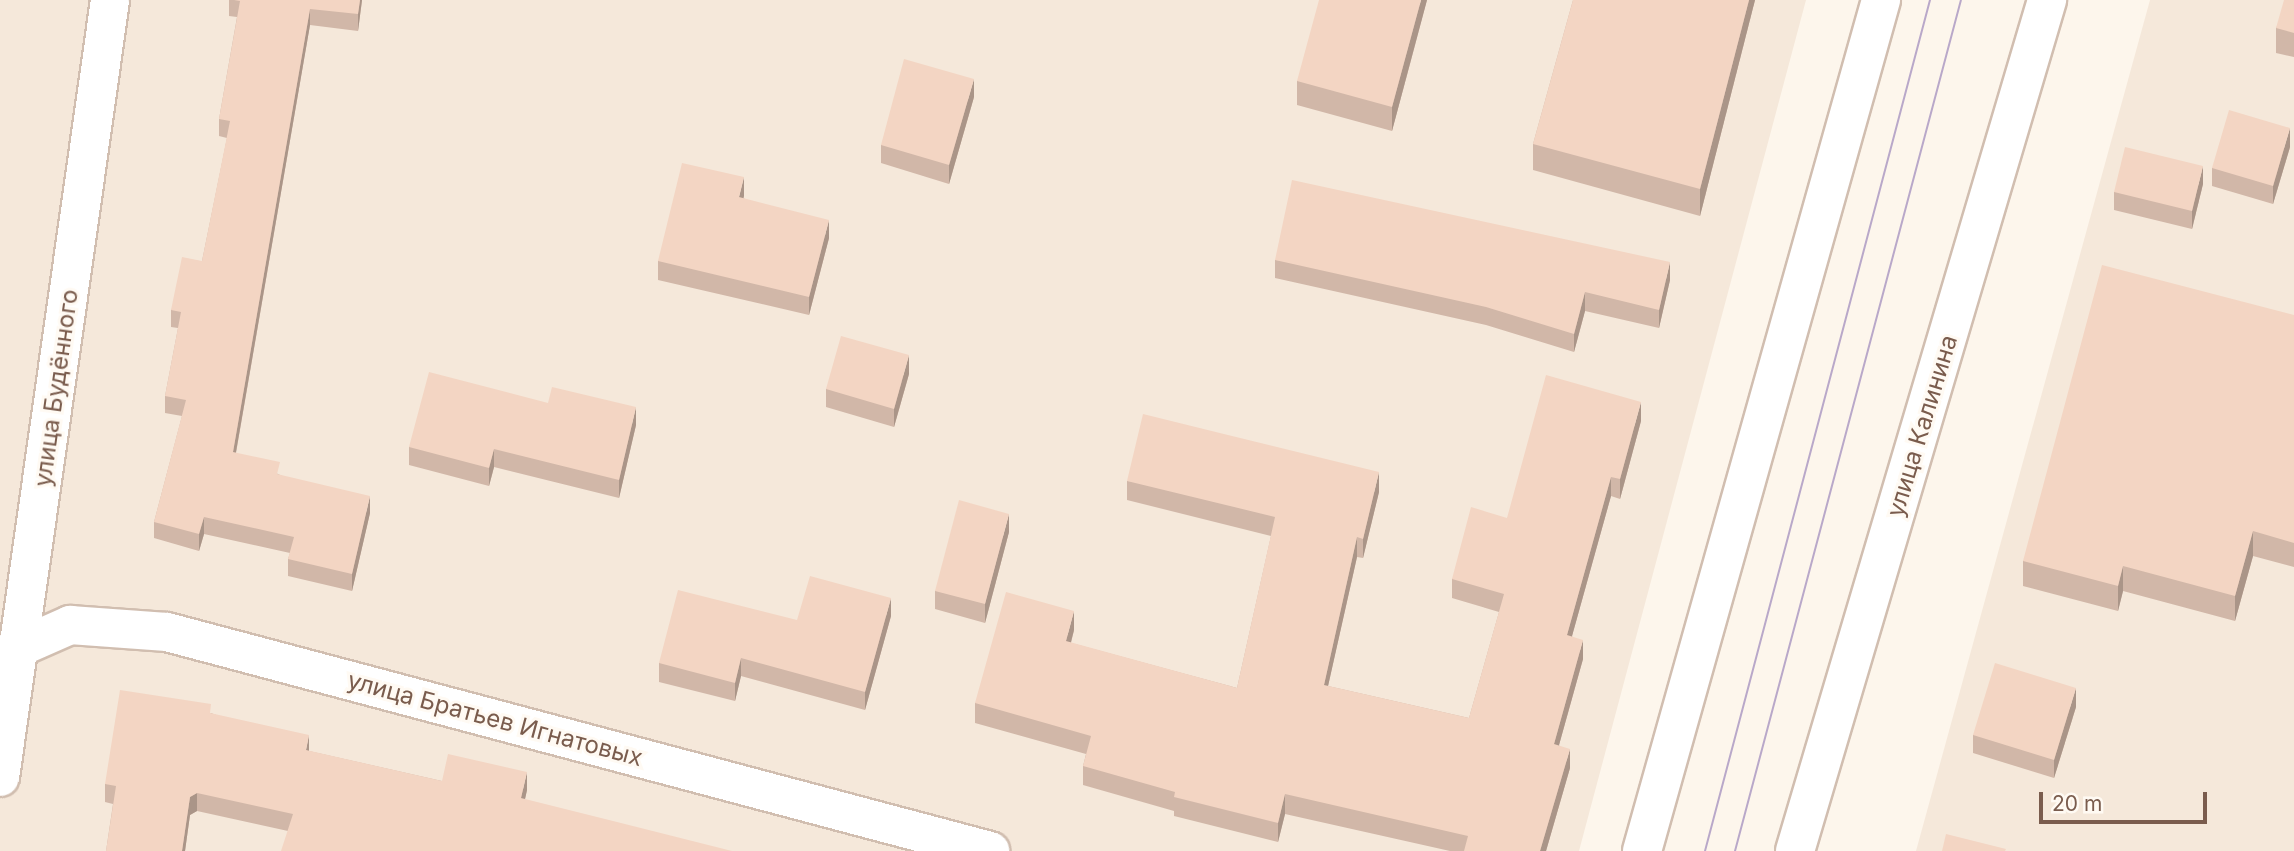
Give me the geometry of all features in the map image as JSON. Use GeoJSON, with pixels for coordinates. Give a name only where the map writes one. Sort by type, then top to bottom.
{"type":"FeatureCollection","features":[{"type":"Feature","properties":{"kind":"street","name":"улица Будённого"},"geometry":{"type":"LineString","coordinates":[[0,776],[10,652],[110,0]]}},
{"type":"Feature","properties":{"kind":"street"},"geometry":{"type":"LineString","coordinates":[[1642,851],[1881,0]]}},
{"type":"Feature","properties":{"kind":"street","name":"улица Калинина"},"geometry":{"type":"LineString","coordinates":[[1795,851],[2047,0]]}},
{"type":"Feature","properties":{"kind":"street","name":"улица Братьев Игнатовых"},"geometry":{"type":"LineString","coordinates":[[10,652],[70,625],[167,632],[990,851]]}},
{"type":"Feature","properties":{"kind":"shaded area"},"geometry":{"type":"Polygon","coordinates":[[[0,0],[1806,0],[1579,851],[0,851],[0,0]]]}},
{"type":"Feature","properties":{"kind":"shaded area"},"geometry":{"type":"Polygon","coordinates":[[[2150,0],[2294,0],[2294,851],[1916,851],[2150,0]]]}},
{"type":"Feature","properties":{"kind":"building"},"geometry":{"type":"Polygon","coordinates":[[[234,0],[360,0],[358,14],[310,9],[233,452],[280,462],[277,474],[370,496],[352,574],[288,559],[294,537],[204,517],[199,534],[154,522],[186,400],[165,396],[181,312],[171,310],[182,257],[202,261],[230,121],[219,119],[240,1],[234,0]]]}},
{"type":"Feature","properties":{"kind":"building"},"geometry":{"type":"Polygon","coordinates":[[[1319,0],[1421,0],[1392,107],[1297,81],[1319,0]]]}},
{"type":"Feature","properties":{"kind":"building"},"geometry":{"type":"Polygon","coordinates":[[[1573,0],[1749,0],[1700,189],[1533,144],[1573,0]]]}},
{"type":"Feature","properties":{"kind":"building"},"geometry":{"type":"Polygon","coordinates":[[[2284,0],[2294,0],[2294,33],[2276,28],[2284,0]]]}},
{"type":"Feature","properties":{"kind":"building"},"geometry":{"type":"Polygon","coordinates":[[[904,59],[974,79],[949,165],[881,145],[904,59]]]}},
{"type":"Feature","properties":{"kind":"building"},"geometry":{"type":"Polygon","coordinates":[[[2229,110],[2290,128],[2273,186],[2212,168],[2229,110]]]}},
{"type":"Feature","properties":{"kind":"building"},"geometry":{"type":"Polygon","coordinates":[[[2125,147],[2203,166],[2192,211],[2114,192],[2125,147]]]}},
{"type":"Feature","properties":{"kind":"building"},"geometry":{"type":"Polygon","coordinates":[[[682,163],[744,177],[739,197],[829,220],[809,297],[658,261],[682,163]]]}},
{"type":"Feature","properties":{"kind":"building"},"geometry":{"type":"Polygon","coordinates":[[[1292,180],[1670,262],[1659,310],[1585,292],[1574,334],[1486,307],[1275,260],[1292,180]]]}},
{"type":"Feature","properties":{"kind":"building"},"geometry":{"type":"Polygon","coordinates":[[[2102,265],[2294,315],[2294,543],[2253,531],[2235,596],[2123,566],[2118,586],[2023,561],[2102,265]]]}},
{"type":"Feature","properties":{"kind":"building"},"geometry":{"type":"Polygon","coordinates":[[[841,336],[909,355],[894,409],[826,389],[841,336]]]}},
{"type":"Feature","properties":{"kind":"building"},"geometry":{"type":"Polygon","coordinates":[[[429,372],[548,403],[552,387],[636,407],[619,480],[494,449],[489,468],[409,447],[429,372]]]}},
{"type":"Feature","properties":{"kind":"building"},"geometry":{"type":"Polygon","coordinates":[[[1546,375],[1641,402],[1620,479],[1611,477],[1567,635],[1583,640],[1554,744],[1570,749],[1540,851],[1464,851],[1468,836],[1285,794],[1278,823],[1174,797],[1175,792],[1083,766],[1091,736],[975,703],[1006,592],[1074,611],[1066,641],[1237,688],[1275,517],[1127,481],[1143,414],[1379,472],[1363,539],[1357,537],[1324,685],[1469,718],[1504,594],[1452,579],[1471,507],[1507,518],[1546,375]]]}},
{"type":"Feature","properties":{"kind":"building"},"geometry":{"type":"Polygon","coordinates":[[[959,500],[1009,514],[985,604],[935,591],[959,500]]]}},
{"type":"Feature","properties":{"kind":"building"},"geometry":{"type":"Polygon","coordinates":[[[810,576],[891,598],[865,692],[741,658],[735,683],[659,663],[678,590],[797,620],[810,576]]]}},
{"type":"Feature","properties":{"kind":"building"},"geometry":{"type":"Polygon","coordinates":[[[1995,663],[2076,688],[2054,760],[1973,735],[1995,663]]]}},
{"type":"Feature","properties":{"kind":"building"},"geometry":{"type":"Polygon","coordinates":[[[120,690],[211,704],[210,713],[309,735],[306,750],[442,781],[448,754],[527,772],[521,798],[732,851],[281,851],[293,814],[197,793],[190,797],[182,851],[106,851],[116,786],[105,784],[120,690]]]}},
{"type":"Feature","properties":{"kind":"building"},"geometry":{"type":"Polygon","coordinates":[[[1946,834],[2006,849],[1942,851],[1946,834]]]}},
{"type":"Feature","properties":{"kind":"tram line"},"geometry":{"type":"LineString","coordinates":[[1705,851],[1930,0]]}},
{"type":"Feature","properties":{"kind":"tram line"},"geometry":{"type":"LineString","coordinates":[[1735,851],[1961,0]]}}]}
